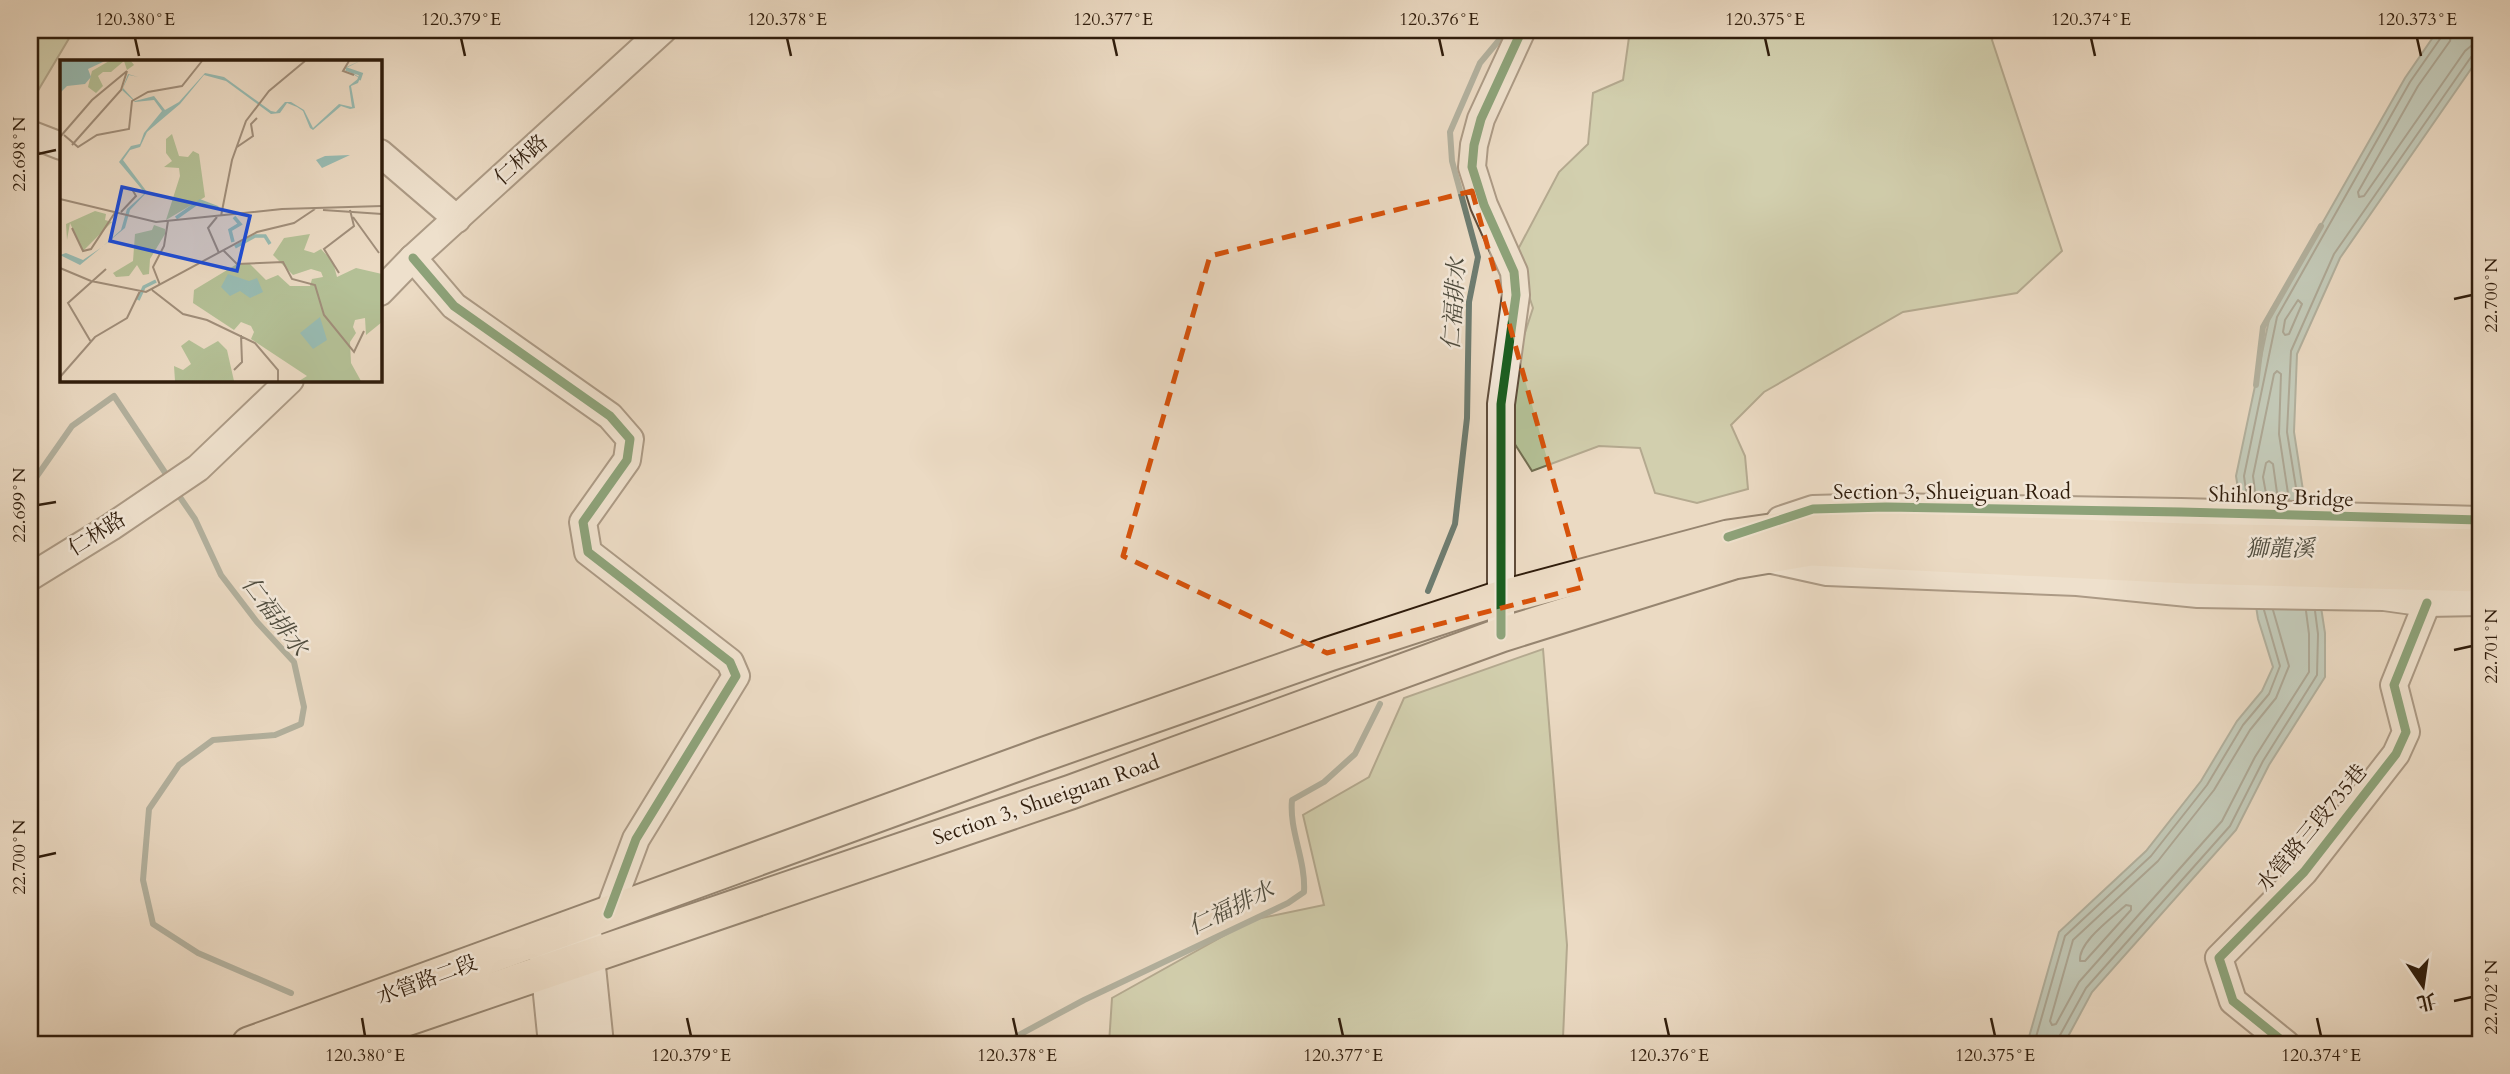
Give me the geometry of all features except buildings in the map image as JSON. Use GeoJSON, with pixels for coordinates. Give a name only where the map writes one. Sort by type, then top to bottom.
{"type":"FeatureCollection","features":[{"type":"Feature","properties":{"kind":"main road","name":"Section 3, Shueiguan Road"},"geometry":{"type":"LineString","coordinates":[[575,926],[1068,745],[1329,654],[1500,598],[1728,537],[1805,526],[2189,553]]}},
{"type":"Feature","properties":{"kind":"main road"},"geometry":{"type":"LineString","coordinates":[[2189,553],[2381,557],[2480,546]]}},
{"type":"Feature","properties":{"kind":"main road","name":"Section 3, Shueiguan Road"},"geometry":{"type":"LineString","coordinates":[[333,1044],[1071,792],[1501,635],[1691,575],[1760,557],[1811,549],[2189,553]]}},
{"type":"Feature","properties":{"kind":"main road"},"geometry":{"type":"LineString","coordinates":[[2381,557],[2480,575]]}},
{"type":"Feature","properties":{"kind":"main road","name":"水管路二段"},"geometry":{"type":"LineString","coordinates":[[249,1044],[575,926]]}},
{"type":"Feature","properties":{"kind":"street","name":"仁林路"},"geometry":{"type":"LineString","coordinates":[[382,290],[413,258],[663,30]]}},
{"type":"Feature","properties":{"kind":"street"},"geometry":{"type":"LineString","coordinates":[[1501,635],[1501,404],[1516,295],[1514,272],[1484,205],[1472,167],[1481,119],[1522,30]]}},
{"type":"Feature","properties":{"kind":"street"},"geometry":{"type":"LineString","coordinates":[[30,134],[60,146]]}},
{"type":"Feature","properties":{"kind":"street"},"geometry":{"type":"LineString","coordinates":[[382,155],[457,219]]}},
{"type":"Feature","properties":{"kind":"street"},"geometry":{"type":"LineString","coordinates":[[413,258],[454,306],[610,416],[630,439],[627,460],[583,522],[588,552],[730,662],[736,676],[636,839],[575,926],[552,1044]]}},
{"type":"Feature","properties":{"kind":"street","name":"仁林路"},"geometry":{"type":"LineString","coordinates":[[30,577],[111,527],[198,468],[288,382]]}},
{"type":"Feature","properties":{"kind":"street"},"geometry":{"type":"LineString","coordinates":[[2480,520],[2381,557],[2427,603],[2480,603]]}},
{"type":"Feature","properties":{"kind":"street","name":"Shihlong Bridge"},"geometry":{"type":"LineString","coordinates":[[2189,553],[2381,557]]}},
{"type":"Feature","properties":{"kind":"street","name":"水管路三段735巷"},"geometry":{"type":"LineString","coordinates":[[2286,1044],[2233,1001],[2219,958],[2304,872],[2396,754],[2406,732],[2394,685],[2427,603]]}},
{"type":"Feature","properties":{"kind":"street"},"geometry":{"type":"LineString","coordinates":[[569,964],[575,1044]]}},
{"type":"Feature","properties":{"kind":"street"},"geometry":{"type":"LineString","coordinates":[[569,964],[600,1044]]}},
{"type":"Feature","properties":{"kind":"highlighted area"},"geometry":{"type":"Polygon","coordinates":[[[1472,191],[1583,587],[1327,653],[1123,556],[1210,256],[1472,191]]]}},
{"type":"Feature","properties":{"kind":"green space"},"geometry":{"type":"Polygon","coordinates":[[[30,30],[74,30],[30,104],[30,30]]]}},
{"type":"Feature","properties":{"kind":"green space"},"geometry":{"type":"Polygon","coordinates":[[[1630,30],[1994,30],[1992,40],[2062,251],[2017,293],[1903,312],[1764,392],[1731,425],[1745,456],[1748,489],[1697,503],[1655,493],[1640,448],[1599,446],[1532,471],[1511,438],[1512,373],[1533,308],[1515,255],[1559,172],[1588,144],[1593,93],[1623,80],[1630,30]]]}},
{"type":"Feature","properties":{"kind":"green space"},"geometry":{"type":"Polygon","coordinates":[[[1543,649],[1567,945],[1563,1038],[1560,1044],[1109,1044],[1112,998],[1252,920],[1324,905],[1303,815],[1369,777],[1404,698],[1543,649]]]}},
{"type":"Feature","properties":{"kind":"water","name":"獅龍溪"},"geometry":{"type":"Polygon","coordinates":[[[2438,30],[2480,30],[2480,56],[2340,258],[2297,354],[2294,432],[2325,633],[2325,677],[2269,765],[2236,830],[2092,992],[2064,1044],[2027,1044],[2059,932],[2146,851],[2201,781],[2237,721],[2262,691],[2273,667],[2258,619],[2236,476],[2270,315],[2405,78],[2438,30]]]}},
{"type":"Feature","properties":{"kind":"waterway","name":"仁福排水"},"geometry":{"type":"LineString","coordinates":[[1428,591],[1455,524],[1467,418],[1469,302],[1478,257],[1452,161],[1450,132],[1480,63],[1500,39],[1502,30]]}},
{"type":"Feature","properties":{"kind":"waterway","name":"獅龍溪"},"geometry":{"type":"LineString","coordinates":[[2256,385],[2263,327],[2321,226]]}},
{"type":"Feature","properties":{"kind":"waterway","name":"仁福排水"},"geometry":{"type":"LineString","coordinates":[[30,486],[72,426],[114,396],[170,480]]}},
{"type":"Feature","properties":{"kind":"waterway","name":"仁福排水"},"geometry":{"type":"LineString","coordinates":[[175,490],[195,519],[221,575],[257,622],[294,662],[304,707],[301,724],[275,735],[213,740],[179,765],[149,809],[143,880],[153,924],[198,953],[291,993]]}},
{"type":"Feature","properties":{"kind":"waterway","name":"仁福排水"},"geometry":{"type":"LineString","coordinates":[[1015,1044],[1017,1036],[1084,1000],[1288,903],[1304,892],[1303,868],[1293,823],[1292,800],[1324,782],[1355,754],[1380,704]]}},
{"type":"Feature","properties":{"kind":"cycle path"},"geometry":{"type":"LineString","coordinates":[[1501,635],[1501,404],[1516,295],[1514,272],[1484,205],[1472,167],[1481,119],[1522,30]]}},
{"type":"Feature","properties":{"kind":"cycle path"},"geometry":{"type":"LineString","coordinates":[[413,258],[454,306],[610,416],[630,439],[627,460],[583,522],[588,552],[730,662],[736,676],[636,839],[608,914]]}},
{"type":"Feature","properties":{"kind":"cycle path"},"geometry":{"type":"LineString","coordinates":[[1728,537],[1813,509],[1886,507],[2480,520]]}},
{"type":"Feature","properties":{"kind":"cycle path"},"geometry":{"type":"LineString","coordinates":[[2286,1044],[2233,1001],[2219,958],[2304,872],[2396,754],[2406,732],[2394,685],[2427,603]]}}]}
